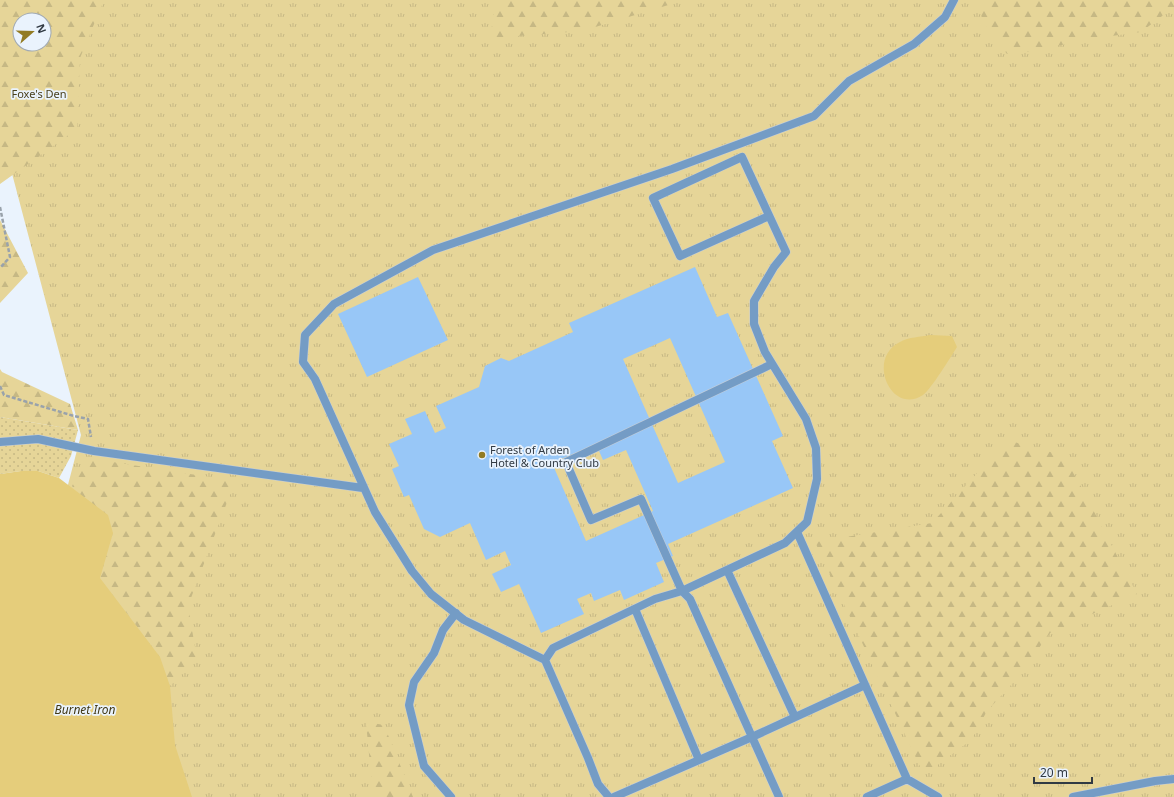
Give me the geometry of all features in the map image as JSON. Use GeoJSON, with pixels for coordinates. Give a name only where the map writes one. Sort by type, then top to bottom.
{"type":"FeatureCollection","features":[{"type":"Feature","properties":{"kind":"lane"},"geometry":{"type":"LineString","coordinates":[[609,797],[598,784],[545,660],[464,620],[431,594],[412,571],[375,512],[315,379],[303,362],[305,334],[334,304],[433,250],[672,169],[814,116],[849,82],[914,44],[945,17],[954,0]]}},
{"type":"Feature","properties":{"kind":"lane"},"geometry":{"type":"LineString","coordinates":[[545,660],[553,648],[655,599],[682,591],[785,544],[807,522],[816,479],[816,448],[806,419],[765,352],[754,324],[754,302],[774,267],[786,252],[742,157],[653,198],[680,256],[769,216]]}},
{"type":"Feature","properties":{"kind":"lane"},"geometry":{"type":"LineString","coordinates":[[772,364],[566,462],[591,520],[641,499],[682,591],[690,599],[779,797]]}},
{"type":"Feature","properties":{"kind":"lane"},"geometry":{"type":"LineString","coordinates":[[0,442],[38,439],[94,451],[364,488]]}},
{"type":"Feature","properties":{"kind":"lane"},"geometry":{"type":"LineString","coordinates":[[797,532],[907,779],[938,797]]}},
{"type":"Feature","properties":{"kind":"lane"},"geometry":{"type":"LineString","coordinates":[[727,570],[795,717]]}},
{"type":"Feature","properties":{"kind":"lane"},"geometry":{"type":"LineString","coordinates":[[635,609],[699,760]]}},
{"type":"Feature","properties":{"kind":"lane"},"geometry":{"type":"LineString","coordinates":[[452,797],[424,766],[409,705],[414,682],[434,653],[443,630],[456,613]]}},
{"type":"Feature","properties":{"kind":"lane"},"geometry":{"type":"LineString","coordinates":[[614,797],[752,737],[865,684]]}},
{"type":"Feature","properties":{"kind":"lane"},"geometry":{"type":"LineString","coordinates":[[866,797],[907,779]]}},
{"type":"Feature","properties":{"kind":"lane"},"geometry":{"type":"LineString","coordinates":[[1073,797],[1155,781],[1174,779]]}},
{"type":"Feature","properties":{"kind":"path"},"geometry":{"type":"LineString","coordinates":[[0,207],[10,257],[0,268]]}},
{"type":"Feature","properties":{"kind":"path"},"geometry":{"type":"LineString","coordinates":[[0,386],[4,395],[88,419],[94,451]]}},
{"type":"Feature","properties":{"kind":"green space"},"geometry":{"type":"Polygon","coordinates":[[[0,0],[1174,0],[1174,797],[0,797],[0,745],[81,435],[0,128],[0,0]]]}},
{"type":"Feature","properties":{"kind":"green space","name":"Foxe's Den"},"geometry":{"type":"Polygon","coordinates":[[[0,0],[104,0],[80,58],[77,129],[0,184],[0,0]]]}},
{"type":"Feature","properties":{"kind":"green space"},"geometry":{"type":"Polygon","coordinates":[[[496,0],[685,0],[582,31],[490,38],[496,0]]]}},
{"type":"Feature","properties":{"kind":"green space"},"geometry":{"type":"Polygon","coordinates":[[[976,0],[1174,0],[1174,7],[1141,32],[1082,40],[1037,51],[1007,54],[984,24],[976,0]]]}},
{"type":"Feature","properties":{"kind":"green space"},"geometry":{"type":"Polygon","coordinates":[[[0,220],[28,273],[0,303],[0,220]]]}},
{"type":"Feature","properties":{"kind":"green space"},"geometry":{"type":"Polygon","coordinates":[[[0,369],[2,372],[70,404],[78,430],[0,417],[0,369]]]}},
{"type":"Feature","properties":{"kind":"green space"},"geometry":{"type":"Polygon","coordinates":[[[0,417],[78,430],[71,456],[59,478],[38,471],[21,471],[0,474],[0,417]]]}},
{"type":"Feature","properties":{"kind":"green space"},"geometry":{"type":"Polygon","coordinates":[[[1007,440],[1065,456],[1137,594],[1050,633],[1012,684],[987,711],[971,740],[924,775],[815,542],[932,523],[1007,440]]]}},
{"type":"Feature","properties":{"kind":"green space"},"geometry":{"type":"Polygon","coordinates":[[[87,458],[235,481],[188,606],[197,659],[170,686],[160,657],[100,578],[113,533],[72,486],[87,458]]]}},
{"type":"Feature","properties":{"kind":"green space"},"geometry":{"type":"Polygon","coordinates":[[[366,722],[384,725],[413,797],[373,797],[366,722]]]}},
{"type":"Feature","properties":{"kind":"water"},"geometry":{"type":"Polygon","coordinates":[[[930,335],[952,336],[957,347],[936,380],[923,395],[911,399],[901,398],[893,392],[887,382],[884,371],[885,360],[890,350],[903,340],[930,335]]]}},
{"type":"Feature","properties":{"kind":"water","name":"Burnet Iron"},"geometry":{"type":"Polygon","coordinates":[[[21,471],[38,471],[59,478],[108,515],[113,533],[100,578],[160,657],[170,686],[175,745],[192,797],[0,797],[0,474],[21,471]]]}},
{"type":"Feature","properties":{"kind":"building","name":"Forest of Arden Hotel & Country Club"},"geometry":{"type":"Polygon","coordinates":[[[695,267],[717,317],[728,313],[783,436],[772,441],[793,488],[668,544],[673,556],[656,563],[664,582],[624,600],[620,590],[594,601],[591,593],[577,599],[584,614],[541,633],[519,584],[501,592],[492,574],[511,565],[505,551],[486,560],[470,523],[440,537],[424,529],[409,495],[404,497],[392,469],[399,466],[389,444],[412,434],[405,419],[425,411],[435,433],[446,428],[436,406],[479,387],[485,366],[501,358],[509,361],[573,332],[569,323],[695,267]],[[670,338],[623,359],[678,483],[725,462],[670,338]],[[596,444],[552,463],[586,541],[653,511],[626,450],[603,460],[596,444]]]}},
{"type":"Feature","properties":{"kind":"building"},"geometry":{"type":"Polygon","coordinates":[[[418,277],[448,340],[367,377],[338,314],[418,277]]]}},
{"type":"Feature","properties":{"kind":"place","name":"Forest of Arden Hotel & Country Club"},"geometry":{"type":"Point","coordinates":[482,455]}}]}
